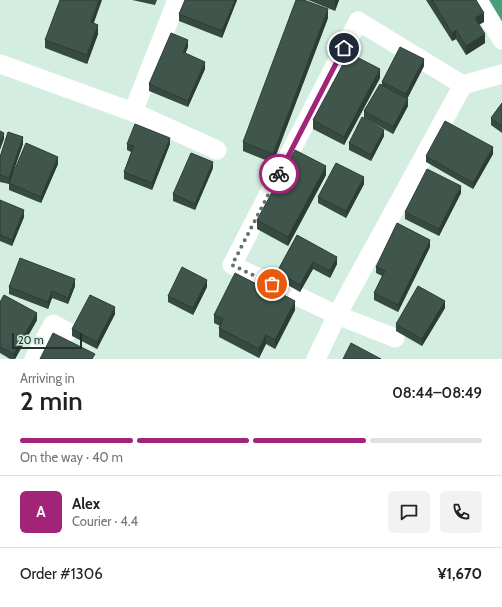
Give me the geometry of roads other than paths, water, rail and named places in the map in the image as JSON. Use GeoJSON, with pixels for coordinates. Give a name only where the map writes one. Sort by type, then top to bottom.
{"type":"FeatureCollection","features":[{"type":"Feature","properties":{"kind":"street"},"geometry":{"type":"LineString","coordinates":[[133,112],[177,0]]}},
{"type":"Feature","properties":{"kind":"street"},"geometry":{"type":"LineString","coordinates":[[478,0],[502,40]]}},
{"type":"Feature","properties":{"kind":"street"},"geometry":{"type":"LineString","coordinates":[[395,338],[337,315],[232,265],[358,21],[463,85]]}},
{"type":"Feature","properties":{"kind":"street"},"geometry":{"type":"LineString","coordinates":[[0,64],[133,112],[218,150]]}},
{"type":"Feature","properties":{"kind":"street"},"geometry":{"type":"LineString","coordinates":[[316,359],[337,315],[463,85],[502,74]]}},
{"type":"Feature","properties":{"kind":"street"},"geometry":{"type":"LineString","coordinates":[[34,359],[54,324],[68,332]]}},
{"type":"Feature","properties":{"kind":"waterway"},"geometry":{"type":"LineString","coordinates":[[493,0],[502,15]]}}]}
